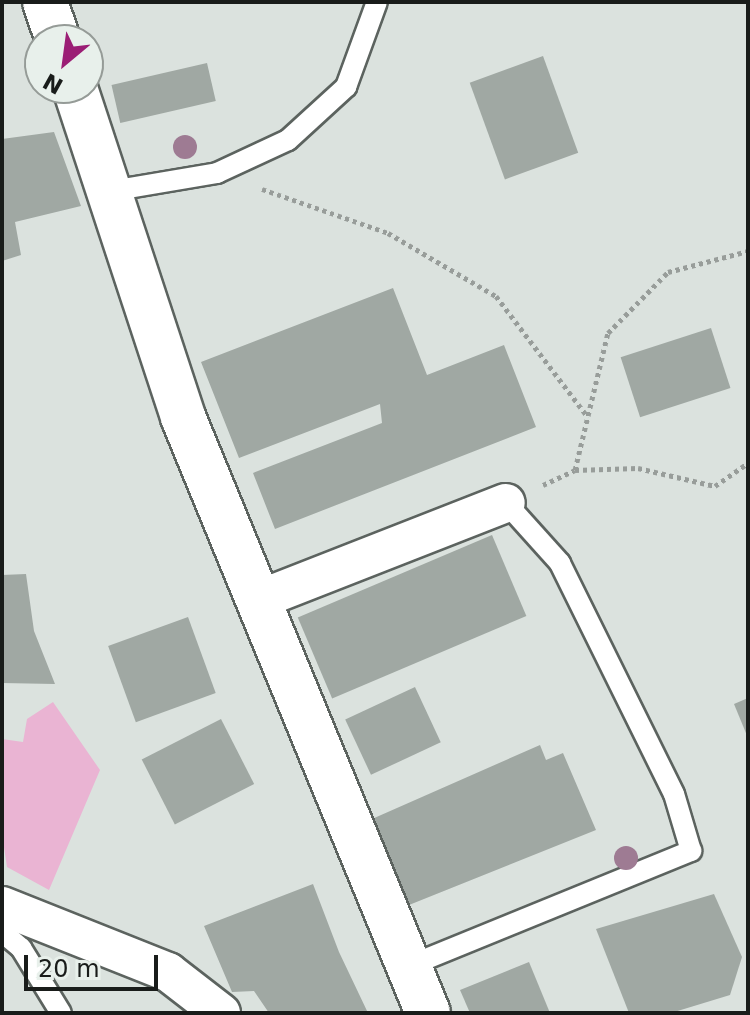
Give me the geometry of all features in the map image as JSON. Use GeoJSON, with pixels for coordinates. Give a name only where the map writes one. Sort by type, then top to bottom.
{"type":"FeatureCollection","features":[{"type":"Feature","properties":{"kind":"street"},"geometry":{"type":"LineString","coordinates":[[45,2],[53,24]]}},
{"type":"Feature","properties":{"kind":"street"},"geometry":{"type":"LineString","coordinates":[[81,104],[183,417],[428,1013]]}},
{"type":"Feature","properties":{"kind":"street"},"geometry":{"type":"LineString","coordinates":[[258,600],[506,503]]}},
{"type":"Feature","properties":{"kind":"street"},"geometry":{"type":"LineString","coordinates":[[2,906],[168,972],[221,1013]]}},
{"type":"Feature","properties":{"kind":"lane"},"geometry":{"type":"LineString","coordinates":[[111,191],[217,173],[288,140],[346,87],[377,2]]}},
{"type":"Feature","properties":{"kind":"lane"},"geometry":{"type":"LineString","coordinates":[[409,966],[691,851],[674,794],[560,563],[506,503]]}},
{"type":"Feature","properties":{"kind":"lane"},"geometry":{"type":"LineString","coordinates":[[2,932],[21,948],[61,1013]]}},
{"type":"Feature","properties":{"kind":"path"},"geometry":{"type":"LineString","coordinates":[[217,173],[388,233],[496,296],[588,417]]}},
{"type":"Feature","properties":{"kind":"path"},"geometry":{"type":"LineString","coordinates":[[575,470],[608,333],[668,272],[748,251]]}},
{"type":"Feature","properties":{"kind":"path"},"geometry":{"type":"LineString","coordinates":[[506,503],[575,470],[638,468],[715,486],[748,463]]}},
{"type":"Feature","properties":{"kind":"shaded area"},"geometry":{"type":"Polygon","coordinates":[[[53,702],[100,770],[49,890],[7,867],[2,834],[2,739],[23,742],[27,719],[53,702]]]}},
{"type":"Feature","properties":{"kind":"building"},"geometry":{"type":"Polygon","coordinates":[[[543,56],[578,153],[505,179],[470,83],[543,56]]]}},
{"type":"Feature","properties":{"kind":"building"},"geometry":{"type":"Polygon","coordinates":[[[207,63],[216,101],[120,123],[112,85],[207,63]]]}},
{"type":"Feature","properties":{"kind":"building"},"geometry":{"type":"Polygon","coordinates":[[[54,132],[81,206],[15,222],[21,255],[2,261],[2,139],[54,132]]]}},
{"type":"Feature","properties":{"kind":"building"},"geometry":{"type":"Polygon","coordinates":[[[393,288],[427,375],[504,345],[536,427],[275,529],[253,473],[382,423],[380,404],[239,458],[201,362],[393,288]]]}},
{"type":"Feature","properties":{"kind":"building"},"geometry":{"type":"Polygon","coordinates":[[[711,328],[730,388],[640,417],[621,357],[711,328]]]}},
{"type":"Feature","properties":{"kind":"building"},"geometry":{"type":"Polygon","coordinates":[[[492,535],[526,616],[332,698],[298,617],[492,535]]]}},
{"type":"Feature","properties":{"kind":"building"},"geometry":{"type":"Polygon","coordinates":[[[26,574],[34,631],[55,684],[2,683],[2,575],[26,574]]]}},
{"type":"Feature","properties":{"kind":"building"},"geometry":{"type":"Polygon","coordinates":[[[188,617],[216,693],[136,722],[108,646],[188,617]]]}},
{"type":"Feature","properties":{"kind":"building"},"geometry":{"type":"Polygon","coordinates":[[[415,687],[441,742],[371,775],[345,720],[415,687]]]}},
{"type":"Feature","properties":{"kind":"building"},"geometry":{"type":"Polygon","coordinates":[[[748,698],[748,738],[734,704],[748,698]]]}},
{"type":"Feature","properties":{"kind":"building"},"geometry":{"type":"Polygon","coordinates":[[[221,719],[254,784],[175,824],[142,759],[221,719]]]}},
{"type":"Feature","properties":{"kind":"building"},"geometry":{"type":"Polygon","coordinates":[[[540,745],[546,760],[563,753],[596,830],[409,905],[372,819],[540,745]]]}},
{"type":"Feature","properties":{"kind":"building"},"geometry":{"type":"Polygon","coordinates":[[[313,884],[339,952],[368,1013],[269,1013],[254,991],[232,992],[204,926],[313,884]]]}},
{"type":"Feature","properties":{"kind":"building"},"geometry":{"type":"Polygon","coordinates":[[[714,894],[742,957],[730,995],[671,1013],[629,1013],[596,929],[714,894]]]}},
{"type":"Feature","properties":{"kind":"building"},"geometry":{"type":"Polygon","coordinates":[[[529,962],[550,1013],[470,1013],[460,990],[529,962]]]}}]}
